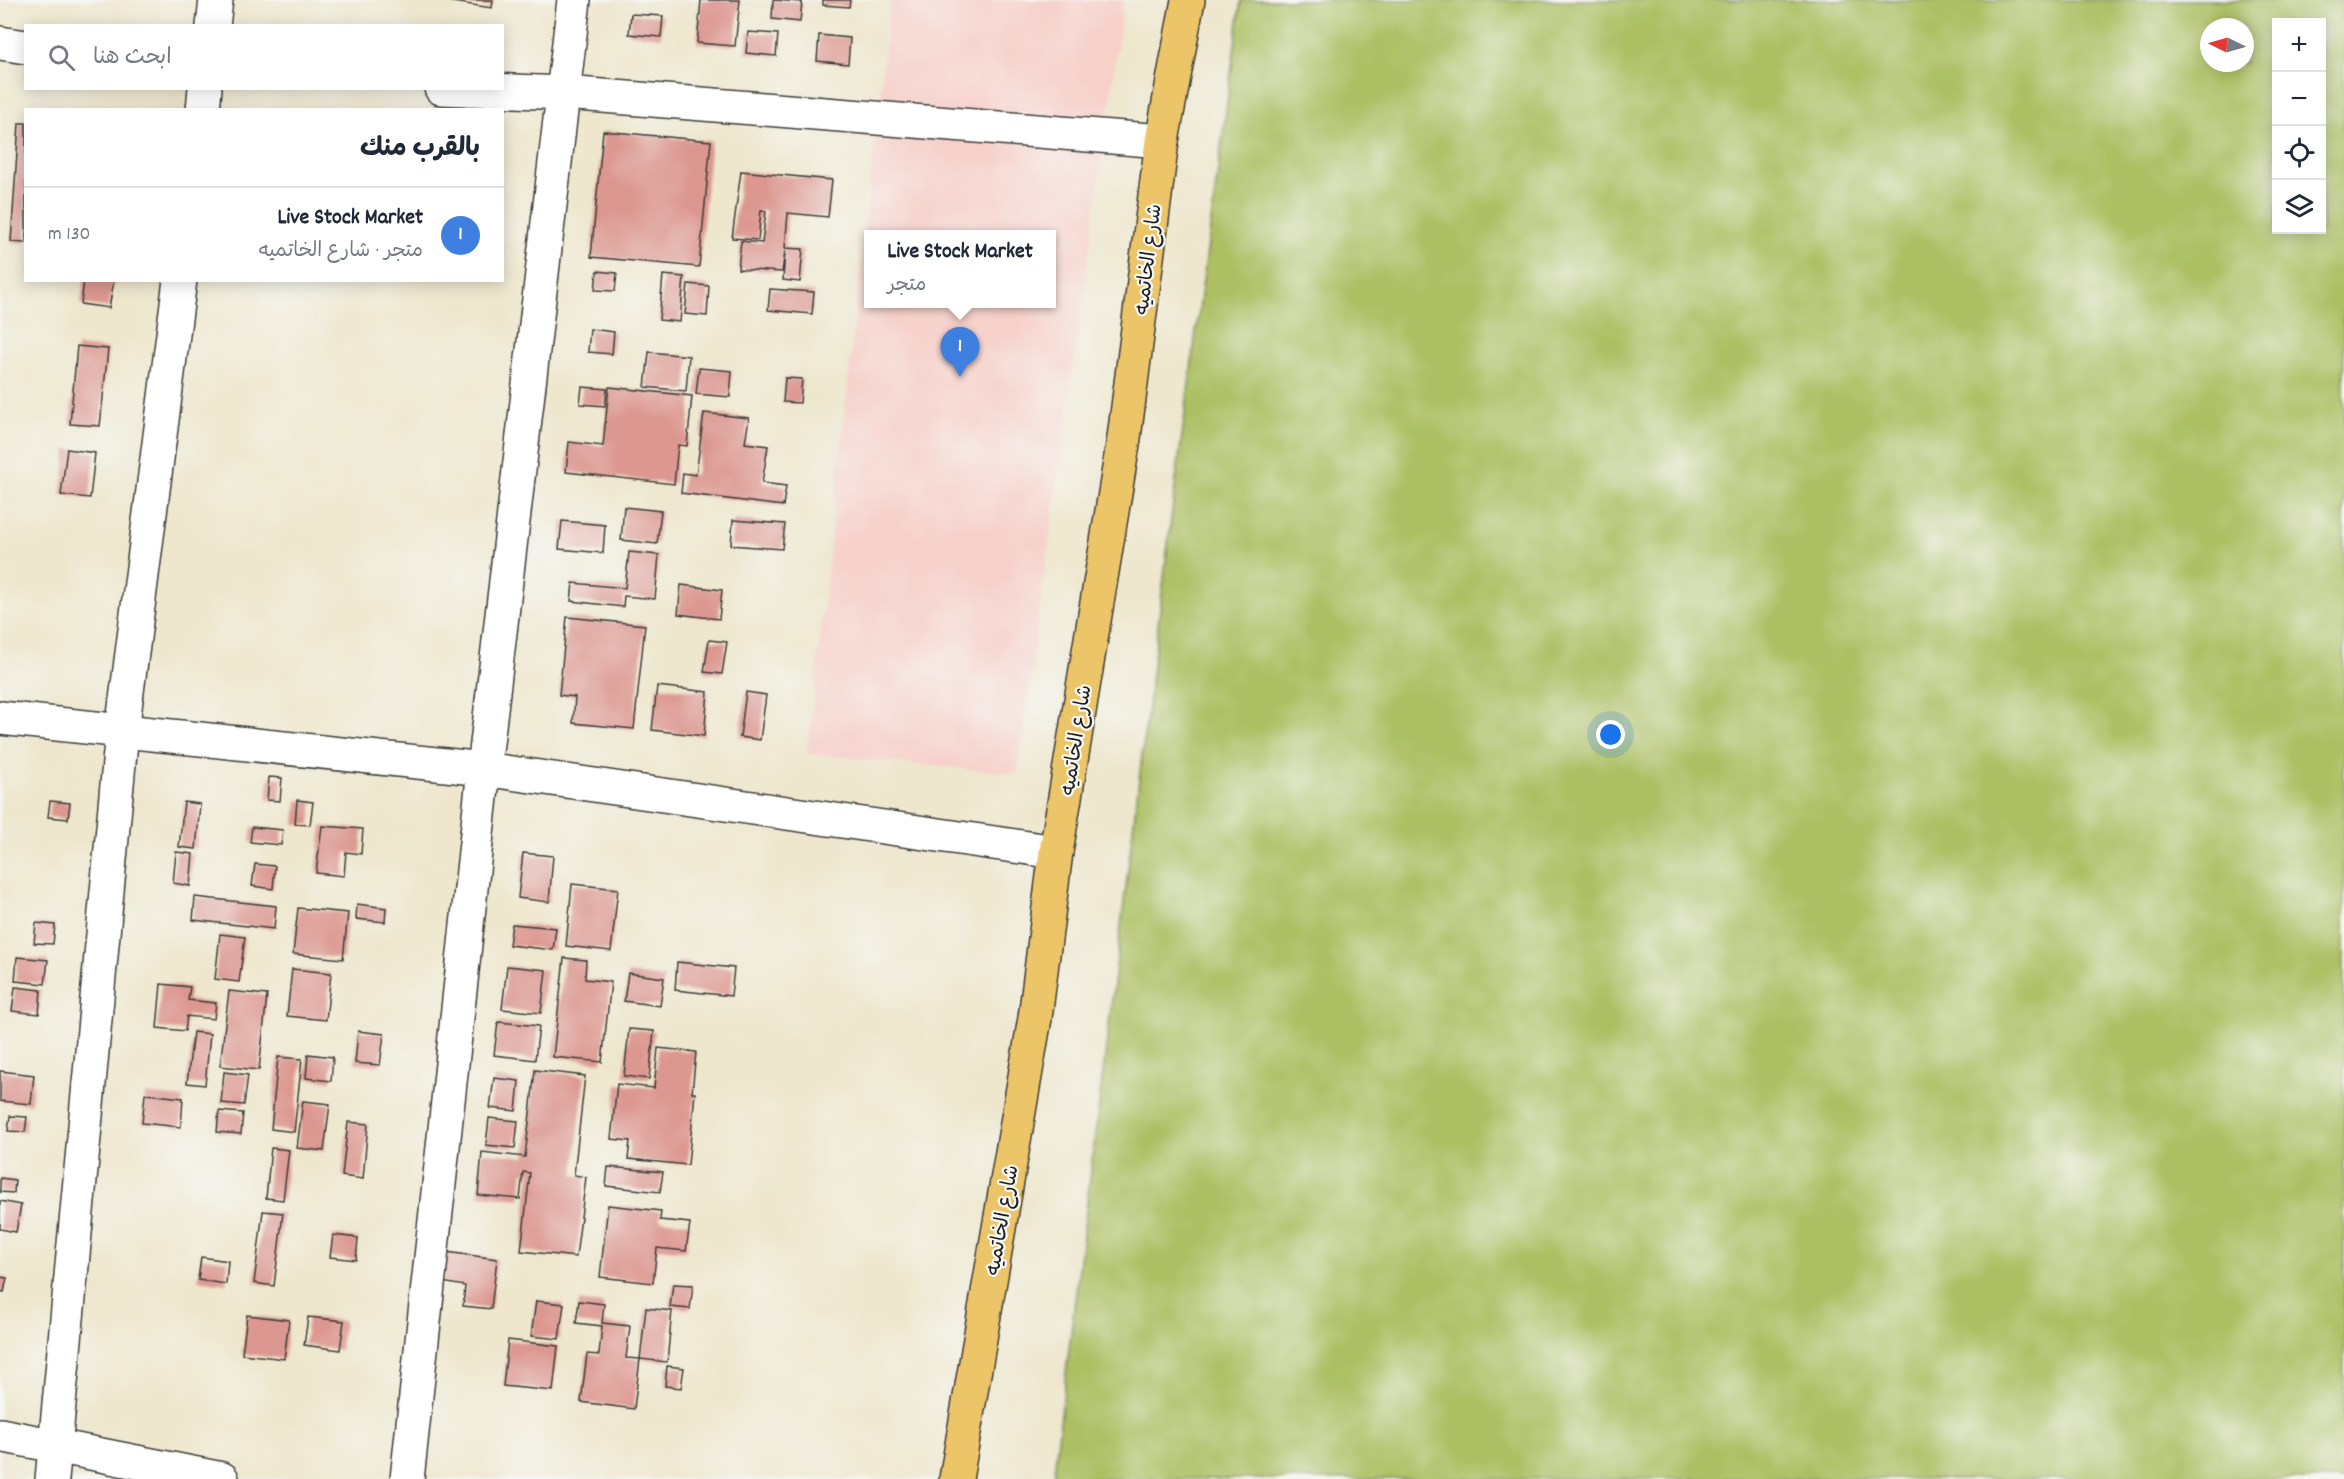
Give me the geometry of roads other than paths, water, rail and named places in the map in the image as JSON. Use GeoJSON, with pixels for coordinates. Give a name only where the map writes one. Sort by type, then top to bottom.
{"type":"FeatureCollection","features":[{"type":"Feature","properties":{"kind":"main road","name":"شارع الخاتميه"},"geometry":{"type":"LineString","coordinates":[[956,1479],[1035,1018],[1056,852],[1124,438],[1162,141],[1188,0]]}},
{"type":"Feature","properties":{"kind":"street"},"geometry":{"type":"LineString","coordinates":[[213,24],[216,0]]}},
{"type":"Feature","properties":{"kind":"street"},"geometry":{"type":"LineString","coordinates":[[407,1479],[484,769],[565,93],[574,0]]}},
{"type":"Feature","properties":{"kind":"street"},"geometry":{"type":"LineString","coordinates":[[0,42],[24,47]]}},
{"type":"Feature","properties":{"kind":"street"},"geometry":{"type":"LineString","coordinates":[[203,108],[206,90]]}},
{"type":"Feature","properties":{"kind":"street"},"geometry":{"type":"LineString","coordinates":[[491,90],[565,93],[1162,141]]}},
{"type":"Feature","properties":{"kind":"street"},"geometry":{"type":"LineString","coordinates":[[52,1479],[122,732],[180,282]]}},
{"type":"Feature","properties":{"kind":"street"},"geometry":{"type":"LineString","coordinates":[[0,718],[484,769],[1056,852]]}},
{"type":"Feature","properties":{"kind":"street"},"geometry":{"type":"LineString","coordinates":[[0,1435],[222,1479]]}},
{"type":"Feature","properties":{"kind":"place","name":"Live Stock Market"},"geometry":{"type":"Point","coordinates":[960,377]}}]}
